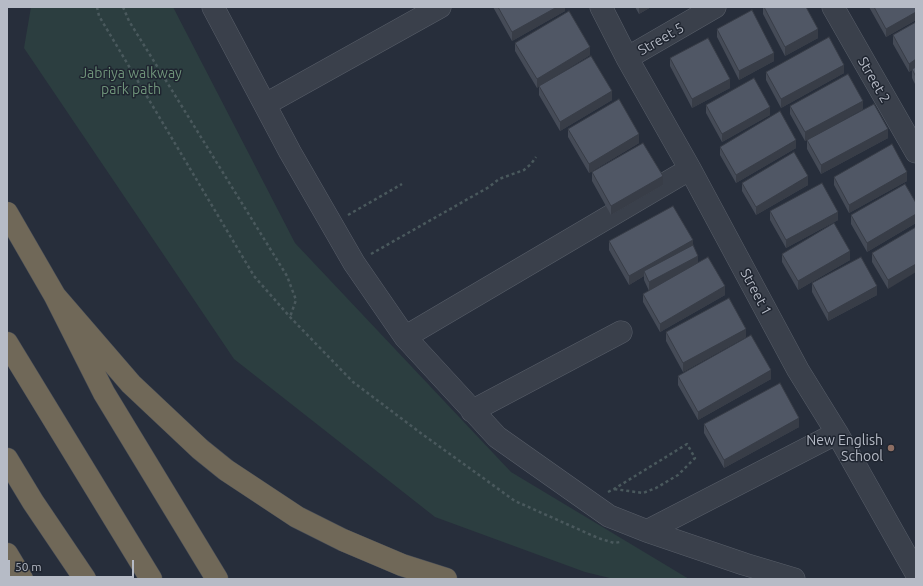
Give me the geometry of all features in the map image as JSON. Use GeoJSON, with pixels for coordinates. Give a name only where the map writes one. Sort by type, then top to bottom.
{"type":"FeatureCollection","features":[{"type":"Feature","properties":{"kind":"highway"},"geometry":{"type":"LineString","coordinates":[[7,213],[55,296],[104,393],[217,579]]}},
{"type":"Feature","properties":{"kind":"highway"},"geometry":{"type":"LineString","coordinates":[[55,296],[131,384],[200,449],[226,470],[296,518],[402,565],[446,579]]}},
{"type":"Feature","properties":{"kind":"highway"},"geometry":{"type":"LineString","coordinates":[[7,343],[151,579]]}},
{"type":"Feature","properties":{"kind":"highway"},"geometry":{"type":"LineString","coordinates":[[7,459],[33,502],[85,579]]}},
{"type":"Feature","properties":{"kind":"highway"},"geometry":{"type":"LineString","coordinates":[[124,537],[163,579]]}},
{"type":"Feature","properties":{"kind":"highway"},"geometry":{"type":"LineString","coordinates":[[7,554],[22,579]]}},
{"type":"Feature","properties":{"kind":"street"},"geometry":{"type":"LineString","coordinates":[[213,7],[266,104],[290,152],[354,263],[405,336],[496,437],[609,516],[744,564],[794,579]]}},
{"type":"Feature","properties":{"kind":"street"},"geometry":{"type":"LineString","coordinates":[[266,104],[440,7]]}},
{"type":"Feature","properties":{"kind":"street","name":"Street 1"},"geometry":{"type":"LineString","coordinates":[[601,7],[627,58],[690,169],[798,370],[916,573]]}},
{"type":"Feature","properties":{"kind":"street","name":"Street 5"},"geometry":{"type":"LineString","coordinates":[[627,58],[715,7]]}},
{"type":"Feature","properties":{"kind":"street","name":"Street 2"},"geometry":{"type":"LineString","coordinates":[[833,7],[916,152]]}},
{"type":"Feature","properties":{"kind":"street"},"geometry":{"type":"LineString","coordinates":[[405,336],[690,169]]}},
{"type":"Feature","properties":{"kind":"street"},"geometry":{"type":"LineString","coordinates":[[472,411],[621,332]]}},
{"type":"Feature","properties":{"kind":"street"},"geometry":{"type":"LineString","coordinates":[[648,531],[836,433]]}},
{"type":"Feature","properties":{"kind":"path"},"geometry":{"type":"LineString","coordinates":[[97,7],[99,16],[254,276],[290,317],[353,382],[422,434],[516,501],[598,538],[614,542],[630,542],[648,531]]}},
{"type":"Feature","properties":{"kind":"path"},"geometry":{"type":"LineString","coordinates":[[123,7],[129,21],[287,276],[296,300],[290,317]]}},
{"type":"Feature","properties":{"kind":"path"},"geometry":{"type":"LineString","coordinates":[[354,263],[488,187],[499,179],[524,170],[536,158]]}},
{"type":"Feature","properties":{"kind":"path"},"geometry":{"type":"LineString","coordinates":[[332,224],[402,184]]}},
{"type":"Feature","properties":{"kind":"path"},"geometry":{"type":"LineString","coordinates":[[590,503],[687,444],[695,458],[678,475],[644,493],[614,489]]}},
{"type":"Feature","properties":{"kind":"green space","name":"Jabriya walkway park path"},"geometry":{"type":"Polygon","coordinates":[[[31,7],[173,7],[295,243],[511,472],[689,579],[614,579],[585,572],[435,517],[234,359],[24,48],[31,7]]]}},
{"type":"Feature","properties":{"kind":"building"},"geometry":{"type":"Polygon","coordinates":[[[498,7],[557,7],[512,32],[498,7]]]}},
{"type":"Feature","properties":{"kind":"building"},"geometry":{"type":"Polygon","coordinates":[[[764,7],[806,7],[818,29],[785,47],[764,7]]]}},
{"type":"Feature","properties":{"kind":"building"},"geometry":{"type":"Polygon","coordinates":[[[874,7],[916,7],[916,12],[886,29],[874,7]]]}},
{"type":"Feature","properties":{"kind":"building"},"geometry":{"type":"Polygon","coordinates":[[[752,10],[774,53],[739,71],[717,29],[752,10]]]}},
{"type":"Feature","properties":{"kind":"building"},"geometry":{"type":"Polygon","coordinates":[[[569,11],[590,47],[537,79],[515,43],[569,11]]]}},
{"type":"Feature","properties":{"kind":"building"},"geometry":{"type":"Polygon","coordinates":[[[916,22],[916,59],[909,64],[893,35],[916,22]]]}},
{"type":"Feature","properties":{"kind":"building"},"geometry":{"type":"Polygon","coordinates":[[[829,37],[844,65],[781,99],[766,72],[829,37]]]}},
{"type":"Feature","properties":{"kind":"building"},"geometry":{"type":"Polygon","coordinates":[[[708,38],[730,79],[692,99],[670,58],[708,38]]]}},
{"type":"Feature","properties":{"kind":"building"},"geometry":{"type":"Polygon","coordinates":[[[591,56],[612,91],[560,122],[539,86],[591,56]]]}},
{"type":"Feature","properties":{"kind":"building"},"geometry":{"type":"Polygon","coordinates":[[[916,67],[916,77],[912,69],[916,67]]]}},
{"type":"Feature","properties":{"kind":"building"},"geometry":{"type":"Polygon","coordinates":[[[848,74],[863,101],[805,132],[790,106],[848,74]]]}},
{"type":"Feature","properties":{"kind":"building"},"geometry":{"type":"Polygon","coordinates":[[[754,78],[770,107],[722,134],[706,105],[754,78]]]}},
{"type":"Feature","properties":{"kind":"building"},"geometry":{"type":"Polygon","coordinates":[[[619,99],[639,134],[589,164],[568,129],[619,99]]]}},
{"type":"Feature","properties":{"kind":"building"},"geometry":{"type":"Polygon","coordinates":[[[874,104],[888,129],[821,165],[807,140],[874,104]]]}},
{"type":"Feature","properties":{"kind":"building"},"geometry":{"type":"Polygon","coordinates":[[[780,111],[796,140],[736,175],[720,147],[780,111]]]}},
{"type":"Feature","properties":{"kind":"building"},"geometry":{"type":"Polygon","coordinates":[[[643,143],[663,176],[611,206],[592,172],[643,143]]]}},
{"type":"Feature","properties":{"kind":"building"},"geometry":{"type":"Polygon","coordinates":[[[892,144],[907,172],[849,205],[834,177],[892,144]]]}},
{"type":"Feature","properties":{"kind":"building"},"geometry":{"type":"Polygon","coordinates":[[[794,152],[808,176],[756,207],[742,183],[794,152]]]}},
{"type":"Feature","properties":{"kind":"building"},"geometry":{"type":"Polygon","coordinates":[[[822,183],[838,212],[786,240],[770,211],[822,183]]]}},
{"type":"Feature","properties":{"kind":"building"},"geometry":{"type":"Polygon","coordinates":[[[905,184],[916,203],[916,214],[867,243],[851,215],[905,184]]]}},
{"type":"Feature","properties":{"kind":"building"},"geometry":{"type":"Polygon","coordinates":[[[673,206],[693,240],[629,276],[609,241],[673,206]]]}},
{"type":"Feature","properties":{"kind":"building"},"geometry":{"type":"Polygon","coordinates":[[[834,223],[850,251],[798,281],[782,254],[834,223]]]}},
{"type":"Feature","properties":{"kind":"building"},"geometry":{"type":"Polygon","coordinates":[[[916,227],[916,264],[888,280],[872,253],[916,227]]]}},
{"type":"Feature","properties":{"kind":"building"},"geometry":{"type":"Polygon","coordinates":[[[693,245],[698,256],[649,282],[644,271],[693,245]]]}},
{"type":"Feature","properties":{"kind":"building"},"geometry":{"type":"Polygon","coordinates":[[[708,257],[725,286],[660,324],[643,294],[708,257]]]}},
{"type":"Feature","properties":{"kind":"building"},"geometry":{"type":"Polygon","coordinates":[[[861,257],[877,286],[828,313],[812,283],[861,257]]]}},
{"type":"Feature","properties":{"kind":"building"},"geometry":{"type":"Polygon","coordinates":[[[729,298],[746,329],[683,363],[666,332],[729,298]]]}},
{"type":"Feature","properties":{"kind":"building"},"geometry":{"type":"Polygon","coordinates":[[[751,335],[771,370],[698,412],[678,376],[751,335]]]}},
{"type":"Feature","properties":{"kind":"building"},"geometry":{"type":"Polygon","coordinates":[[[780,383],[799,418],[724,460],[704,424],[780,383]]]}},
{"type":"Feature","properties":{"kind":"place","name":"New English School"},"geometry":{"type":"Point","coordinates":[891,448]}}]}
